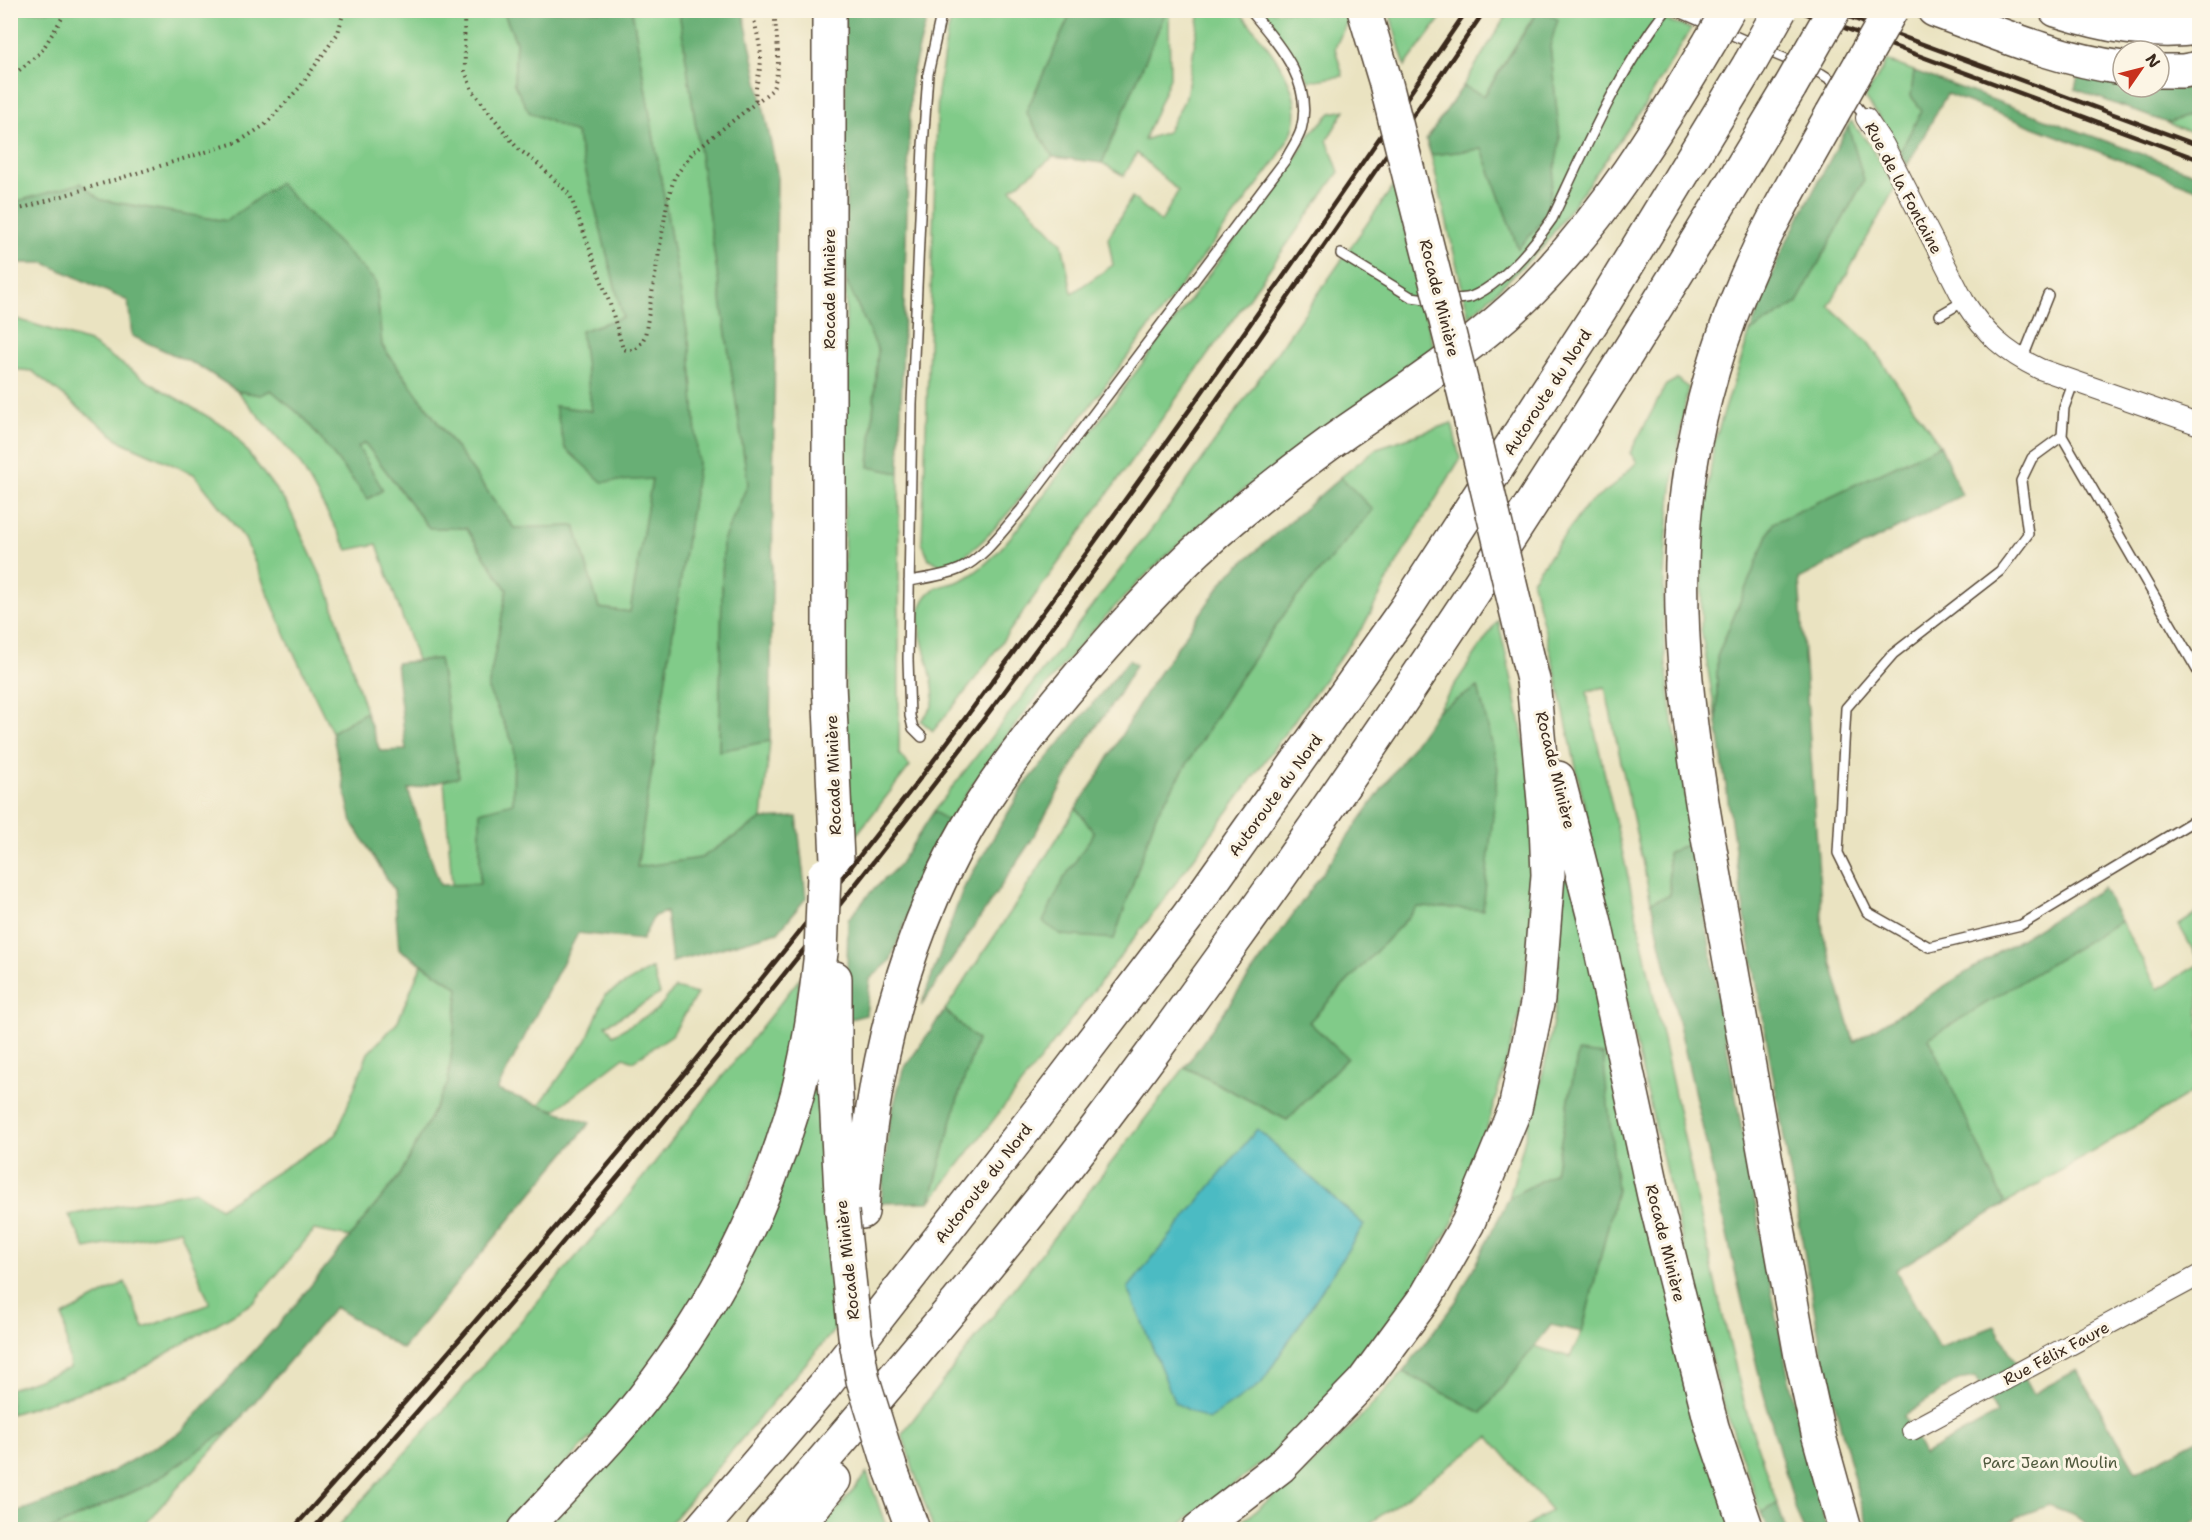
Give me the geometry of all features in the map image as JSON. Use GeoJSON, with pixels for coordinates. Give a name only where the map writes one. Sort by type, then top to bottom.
{"type":"FeatureCollection","features":[{"type":"Feature","properties":{"kind":"highway","name":"Rocade Minière"},"geometry":{"type":"LineString","coordinates":[[829,10],[830,868],[828,943],[835,1077],[852,1212],[855,1335],[863,1380],[891,1470],[913,1530]]}},
{"type":"Feature","properties":{"kind":"highway","name":"Rocade Minière"},"geometry":{"type":"LineString","coordinates":[[1364,10],[1458,369],[1533,680],[1594,918],[1654,1196],[1712,1427],[1747,1530]]}},
{"type":"Feature","properties":{"kind":"highway"},"geometry":{"type":"LineString","coordinates":[[852,1212],[879,1068],[913,947],[933,897],[959,844],[981,805],[1006,769],[1111,639],[1163,583],[1205,544],[1246,507],[1299,466],[1434,371],[1494,325],[1532,289],[1563,256],[1605,204],[1666,117],[1728,10]]}},
{"type":"Feature","properties":{"kind":"highway","name":"Autoroute du Nord"},"geometry":{"type":"LineString","coordinates":[[700,1530],[825,1385],[1047,1101],[1181,925],[1257,820],[1405,610],[1505,458],[1601,308],[1780,10]]}},
{"type":"Feature","properties":{"kind":"highway"},"geometry":{"type":"LineString","coordinates":[[763,1530],[884,1390],[1024,1221],[1155,1050],[1306,841],[1562,460],[1680,271],[1834,10]]}},
{"type":"Feature","properties":{"kind":"highway"},"geometry":{"type":"LineString","coordinates":[[1845,1530],[1818,1433],[1801,1356],[1702,806],[1686,688],[1681,585],[1683,535],[1693,453],[1714,366],[1730,319],[1768,229],[1891,10]]}},
{"type":"Feature","properties":{"kind":"highway"},"geometry":{"type":"LineString","coordinates":[[1934,10],[2045,51],[2111,66]]}},
{"type":"Feature","properties":{"kind":"highway"},"geometry":{"type":"LineString","coordinates":[[2056,10],[2098,23],[2137,30],[2166,32],[2199,28]]}},
{"type":"Feature","properties":{"kind":"highway"},"geometry":{"type":"LineString","coordinates":[[2171,70],[2199,68]]}},
{"type":"Feature","properties":{"kind":"highway"},"geometry":{"type":"LineString","coordinates":[[1198,1530],[1280,1467],[1363,1382],[1427,1295],[1468,1223],[1515,1109],[1538,999],[1548,875],[1546,823],[1533,680]]}},
{"type":"Feature","properties":{"kind":"highway"},"geometry":{"type":"LineString","coordinates":[[524,1530],[595,1455],[677,1353],[738,1252],[775,1167],[793,1111],[828,943]]}},
{"type":"Feature","properties":{"kind":"highway"},"geometry":{"type":"LineString","coordinates":[[795,1530],[857,1450],[884,1390]]}},
{"type":"Feature","properties":{"kind":"street","name":"Rue de la Fontaine"},"geometry":{"type":"LineString","coordinates":[[1866,118],[1884,145],[1964,301],[1977,321],[1996,342],[2022,360],[2199,425]]}},
{"type":"Feature","properties":{"kind":"street","name":"Rue Félix Faure"},"geometry":{"type":"LineString","coordinates":[[1912,1430],[2199,1275]]}},
{"type":"Feature","properties":{"kind":"lane"},"geometry":{"type":"LineString","coordinates":[[922,737],[913,728],[910,716],[909,581],[912,404],[928,74],[942,10]]}},
{"type":"Feature","properties":{"kind":"lane"},"geometry":{"type":"LineString","coordinates":[[909,581],[945,574],[961,568],[976,559],[993,542],[1021,510],[1286,159],[1300,132],[1304,116],[1300,82],[1282,51],[1250,10]]}},
{"type":"Feature","properties":{"kind":"lane"},"geometry":{"type":"LineString","coordinates":[[1341,254],[1411,297],[1426,300],[1469,298],[1489,286],[1518,261],[1552,219],[1620,77],[1645,37],[1666,10]]}},
{"type":"Feature","properties":{"kind":"lane","name":"Rue de la Fontaine"},"geometry":{"type":"LineString","coordinates":[[1675,10],[1822,74],[1842,87],[1866,118]]}},
{"type":"Feature","properties":{"kind":"lane"},"geometry":{"type":"LineString","coordinates":[[2022,360],[2048,295]]}},
{"type":"Feature","properties":{"kind":"lane"},"geometry":{"type":"LineString","coordinates":[[1940,315],[1964,301]]}},
{"type":"Feature","properties":{"kind":"lane"},"geometry":{"type":"LineString","coordinates":[[2074,381],[2064,408],[2062,436],[2199,675]]}},
{"type":"Feature","properties":{"kind":"lane"},"geometry":{"type":"LineString","coordinates":[[2062,436],[2032,458],[2021,481],[2028,534],[2000,571],[1893,654],[1846,708],[1838,853],[1867,912],[1929,947],[2021,926],[2199,817]]}},
{"type":"Feature","properties":{"kind":"path"},"geometry":{"type":"LineString","coordinates":[[10,78],[41,51],[67,10]]}},
{"type":"Feature","properties":{"kind":"path"},"geometry":{"type":"LineString","coordinates":[[10,210],[238,142],[265,125],[300,87],[338,33],[344,10]]}},
{"type":"Feature","properties":{"kind":"path"},"geometry":{"type":"LineString","coordinates":[[464,10],[465,71],[472,90],[518,149],[536,162],[570,195],[610,304],[623,350],[630,351],[636,349],[645,336],[667,204],[674,178],[693,152],[772,90],[777,78],[778,59],[774,10]]}},
{"type":"Feature","properties":{"kind":"path"},"geometry":{"type":"LineString","coordinates":[[752,10],[761,56],[759,81],[754,93],[756,104]]}},
{"type":"Feature","properties":{"kind":"green space"},"geometry":{"type":"Polygon","coordinates":[[[10,11],[503,11],[516,42],[514,84],[529,112],[576,133],[623,317],[581,331],[592,411],[555,407],[652,478],[630,612],[599,608],[575,526],[514,528],[382,345],[376,282],[226,221],[101,200],[81,184],[11,203],[10,11]]]}},
{"type":"Feature","properties":{"kind":"green space"},"geometry":{"type":"Polygon","coordinates":[[[503,11],[632,11],[690,348],[698,466],[637,867],[701,858],[762,819],[797,817],[806,898],[778,932],[672,962],[666,912],[654,916],[642,940],[578,933],[497,1090],[590,1123],[402,1349],[335,1307],[235,1425],[150,1484],[52,1529],[11,1529],[11,1514],[81,1489],[181,1432],[291,1310],[400,1175],[448,1083],[459,988],[399,949],[394,890],[352,822],[332,732],[366,712],[380,751],[406,750],[396,663],[439,659],[459,777],[408,790],[440,885],[480,884],[480,812],[513,803],[514,745],[488,689],[507,590],[466,528],[429,528],[365,443],[358,447],[383,490],[368,499],[305,419],[271,390],[261,395],[237,391],[199,366],[132,336],[128,301],[45,263],[11,263],[11,203],[81,183],[101,200],[226,221],[279,183],[376,282],[382,346],[514,528],[575,526],[599,608],[630,612],[652,479],[602,482],[565,448],[555,406],[592,411],[581,331],[623,317],[576,133],[529,112],[514,84],[516,42],[503,11]]]}},
{"type":"Feature","properties":{"kind":"green space"},"geometry":{"type":"Polygon","coordinates":[[[632,11],[679,11],[748,484],[723,541],[719,750],[770,741],[762,819],[701,858],[637,868],[698,466],[690,348],[632,11]]]}},
{"type":"Feature","properties":{"kind":"green space"},"geometry":{"type":"Polygon","coordinates":[[[679,11],[743,11],[777,172],[770,741],[719,751],[723,541],[748,484],[679,11]]]}},
{"type":"Feature","properties":{"kind":"green space"},"geometry":{"type":"Polygon","coordinates":[[[845,11],[929,11],[911,78],[899,473],[869,467],[878,350],[846,280],[845,11]]]}},
{"type":"Feature","properties":{"kind":"green space"},"geometry":{"type":"Polygon","coordinates":[[[954,11],[1072,11],[1026,112],[1053,157],[1011,189],[1062,243],[1072,293],[1113,265],[1108,238],[1132,197],[1161,222],[1178,191],[1137,153],[1124,176],[1102,163],[1166,11],[1169,11],[1170,78],[1144,140],[1167,132],[1186,97],[1200,11],[1239,11],[1279,64],[1293,95],[1296,110],[1293,130],[1277,159],[1015,505],[965,556],[944,567],[929,559],[922,542],[938,92],[947,34],[954,11]]]}},
{"type":"Feature","properties":{"kind":"green space"},"geometry":{"type":"Polygon","coordinates":[[[1072,11],[1166,11],[1102,163],[1053,157],[1026,112],[1072,11]]]}},
{"type":"Feature","properties":{"kind":"green space"},"geometry":{"type":"Polygon","coordinates":[[[1258,11],[1347,11],[1349,17],[1335,48],[1343,76],[1309,81],[1294,57],[1258,11]]]}},
{"type":"Feature","properties":{"kind":"green space"},"geometry":{"type":"Polygon","coordinates":[[[1389,11],[1446,11],[1405,66],[1389,11]]]}},
{"type":"Feature","properties":{"kind":"green space"},"geometry":{"type":"Polygon","coordinates":[[[1509,11],[1537,11],[1483,97],[1463,86],[1509,11]]]}},
{"type":"Feature","properties":{"kind":"green space"},"geometry":{"type":"Polygon","coordinates":[[[1537,11],[1640,11],[1691,29],[1643,108],[1543,247],[1469,317],[1431,155],[1482,149],[1518,248],[1560,140],[1550,46],[1537,11]]]}},
{"type":"Feature","properties":{"kind":"green space"},"geometry":{"type":"Polygon","coordinates":[[[1538,11],[1558,19],[1550,46],[1560,140],[1547,211],[1535,230],[1518,248],[1482,149],[1431,155],[1426,140],[1463,86],[1484,96],[1538,11]]]}},
{"type":"Feature","properties":{"kind":"green space"},"geometry":{"type":"Polygon","coordinates":[[[1887,61],[1914,71],[1911,96],[1922,110],[1900,152],[1883,122],[1865,98],[1887,61]]]}},
{"type":"Feature","properties":{"kind":"green space"},"geometry":{"type":"Polygon","coordinates":[[[1914,71],[2199,175],[2199,190],[1947,94],[1907,166],[1900,152],[1922,110],[1911,96],[1914,71]]]}},
{"type":"Feature","properties":{"kind":"green space"},"geometry":{"type":"Polygon","coordinates":[[[2078,76],[2111,83],[2111,99],[2171,99],[2171,89],[2199,85],[2199,112],[2167,123],[2075,89],[2078,76]]]}},
{"type":"Feature","properties":{"kind":"green space"},"geometry":{"type":"Polygon","coordinates":[[[1345,110],[1327,140],[1339,172],[970,686],[933,731],[921,721],[931,708],[934,696],[920,628],[919,616],[925,598],[940,586],[959,581],[976,572],[1009,539],[1291,165],[1311,133],[1331,113],[1345,110]]]}},
{"type":"Feature","properties":{"kind":"green space"},"geometry":{"type":"Polygon","coordinates":[[[2199,112],[2199,135],[2167,123],[2199,112]]]}},
{"type":"Feature","properties":{"kind":"green space"},"geometry":{"type":"Polygon","coordinates":[[[1851,121],[1869,144],[1895,188],[1829,306],[1868,342],[1940,445],[1773,523],[1717,657],[1717,723],[1701,629],[1703,528],[1714,443],[1750,332],[1796,304],[1864,181],[1848,126],[1851,121]]]}},
{"type":"Feature","properties":{"kind":"green space"},"geometry":{"type":"Polygon","coordinates":[[[1848,126],[1864,180],[1796,304],[1750,332],[1782,250],[1848,126]]]}},
{"type":"Feature","properties":{"kind":"green space"},"geometry":{"type":"Polygon","coordinates":[[[1394,185],[1435,352],[1232,499],[1152,569],[1077,649],[1042,691],[977,778],[948,822],[934,811],[1174,500],[1394,185]]]}},
{"type":"Feature","properties":{"kind":"green space"},"geometry":{"type":"Polygon","coordinates":[[[846,280],[878,350],[869,467],[899,473],[899,754],[910,766],[847,847],[844,594],[846,280]]]}},
{"type":"Feature","properties":{"kind":"green space"},"geometry":{"type":"Polygon","coordinates":[[[11,317],[89,342],[152,384],[231,430],[288,506],[329,593],[366,712],[332,732],[288,641],[245,539],[194,474],[122,442],[32,371],[11,369],[11,317]]]}},
{"type":"Feature","properties":{"kind":"green space"},"geometry":{"type":"Polygon","coordinates":[[[1677,379],[1688,387],[1673,480],[1666,543],[1664,637],[1672,714],[1693,841],[1668,853],[1670,895],[1651,902],[1605,687],[1587,691],[1718,1296],[1748,1418],[1777,1504],[1761,1513],[1720,1393],[1681,1235],[1639,1058],[1556,675],[1532,580],[1586,506],[1613,486],[1637,462],[1630,453],[1666,385],[1677,379]]]}},
{"type":"Feature","properties":{"kind":"green space"},"geometry":{"type":"Polygon","coordinates":[[[271,390],[305,419],[368,499],[358,446],[365,443],[428,527],[466,528],[507,590],[488,689],[514,745],[513,803],[480,812],[480,884],[452,885],[444,780],[459,777],[439,659],[417,660],[377,544],[348,550],[299,462],[237,391],[261,395],[271,390]]]}},
{"type":"Feature","properties":{"kind":"green space"},"geometry":{"type":"Polygon","coordinates":[[[1452,423],[1460,459],[1397,563],[1364,625],[1153,914],[930,1202],[957,1101],[977,1040],[945,1010],[1018,901],[1076,808],[1095,833],[1063,880],[1114,939],[1156,815],[1232,690],[1292,603],[1372,510],[1341,477],[1377,448],[1452,423]]]}},
{"type":"Feature","properties":{"kind":"green space","name":"Parc Jean Moulin"},"geometry":{"type":"Polygon","coordinates":[[[1940,445],[1962,495],[1799,579],[1823,933],[1854,1042],[2103,888],[2121,921],[1929,1038],[2005,1204],[1896,1270],[1939,1348],[1995,1326],[2033,1394],[2077,1370],[2136,1472],[2199,1439],[2199,1519],[2184,1529],[2094,1529],[2075,1515],[2049,1505],[2019,1516],[2003,1529],[1869,1529],[1858,1495],[1822,1353],[1742,899],[1717,723],[1717,657],[1773,523],[1940,445]],[[1976,1377],[1958,1380],[1904,1416],[1924,1454],[1997,1414],[1976,1377]]]}},
{"type":"Feature","properties":{"kind":"green space"},"geometry":{"type":"Polygon","coordinates":[[[1341,477],[1373,510],[1292,603],[1232,690],[1156,815],[1114,939],[1062,935],[1043,922],[1063,880],[1094,833],[1076,808],[1098,776],[1148,689],[1226,577],[1341,477]]]}},
{"type":"Feature","properties":{"kind":"green space"},"geometry":{"type":"Polygon","coordinates":[[[1498,620],[1532,782],[1538,861],[1521,1010],[1479,1156],[1453,1222],[1406,1301],[1350,1375],[1270,1457],[1174,1529],[933,1529],[902,1434],[1185,1067],[1287,1120],[1347,1058],[1309,1022],[1418,907],[1478,688],[1437,711],[1498,620]]]}},
{"type":"Feature","properties":{"kind":"green space"},"geometry":{"type":"Polygon","coordinates":[[[1129,660],[1136,665],[1087,740],[1031,841],[921,1006],[963,889],[1024,786],[1129,660]]]}},
{"type":"Feature","properties":{"kind":"green space"},"geometry":{"type":"Polygon","coordinates":[[[1478,687],[1498,768],[1483,910],[1418,907],[1309,1022],[1347,1058],[1287,1120],[1185,1067],[1437,711],[1478,687]]]}},
{"type":"Feature","properties":{"kind":"green space"},"geometry":{"type":"Polygon","coordinates":[[[934,811],[948,822],[926,870],[890,961],[870,979],[866,1015],[846,1020],[848,920],[869,894],[899,865],[934,811]]]}},
{"type":"Feature","properties":{"kind":"green space"},"geometry":{"type":"Polygon","coordinates":[[[1693,841],[1725,1035],[1774,1305],[1789,1380],[1827,1529],[1803,1529],[1796,1511],[1761,1384],[1651,902],[1670,895],[1668,853],[1693,841]]]}},
{"type":"Feature","properties":{"kind":"green space"},"geometry":{"type":"Polygon","coordinates":[[[1575,871],[1736,1529],[1524,1529],[1551,1510],[1489,1437],[1362,1529],[1231,1530],[1299,1476],[1353,1425],[1403,1372],[1482,1413],[1534,1346],[1570,1357],[1582,1332],[1617,1190],[1578,1052],[1555,1173],[1509,1198],[1545,1064],[1556,1005],[1563,874],[1575,871]]]}},
{"type":"Feature","properties":{"kind":"green space"},"geometry":{"type":"Polygon","coordinates":[[[2199,912],[2199,961],[2179,925],[2199,912]]]}},
{"type":"Feature","properties":{"kind":"green space"},"geometry":{"type":"Polygon","coordinates":[[[2121,921],[2158,989],[2199,964],[2199,1088],[2005,1204],[1928,1038],[2121,921]]]}},
{"type":"Feature","properties":{"kind":"green space"},"geometry":{"type":"Polygon","coordinates":[[[422,964],[459,988],[448,1083],[400,1175],[350,1237],[314,1230],[254,1302],[125,1378],[11,1414],[10,1389],[70,1368],[63,1316],[125,1282],[144,1328],[210,1304],[180,1230],[86,1249],[69,1215],[195,1191],[220,1208],[336,1135],[368,1053],[397,1023],[422,964]]]}},
{"type":"Feature","properties":{"kind":"green space"},"geometry":{"type":"Polygon","coordinates":[[[652,968],[660,994],[606,1025],[613,1035],[657,1010],[675,988],[697,994],[672,1035],[633,1061],[624,1057],[555,1110],[539,1105],[587,1040],[605,995],[652,968]]]}},
{"type":"Feature","properties":{"kind":"green space"},"geometry":{"type":"Polygon","coordinates":[[[800,978],[792,1044],[777,1115],[713,1276],[620,1407],[504,1529],[335,1530],[454,1399],[629,1195],[800,978]]]}},
{"type":"Feature","properties":{"kind":"green space"},"geometry":{"type":"Polygon","coordinates":[[[945,1010],[977,1040],[957,1101],[930,1202],[881,1203],[889,1123],[903,1070],[945,1010]]]}},
{"type":"Feature","properties":{"kind":"green space"},"geometry":{"type":"Polygon","coordinates":[[[1578,1052],[1603,1055],[1617,1190],[1582,1332],[1551,1325],[1482,1413],[1403,1372],[1457,1300],[1509,1198],[1555,1173],[1578,1052]]]}},
{"type":"Feature","properties":{"kind":"green space"},"geometry":{"type":"Polygon","coordinates":[[[821,1062],[829,1238],[836,1328],[665,1529],[535,1530],[631,1427],[821,1062]]]}},
{"type":"Feature","properties":{"kind":"green space"},"geometry":{"type":"Polygon","coordinates":[[[235,1425],[140,1529],[50,1530],[150,1484],[235,1425]]]}},
{"type":"Feature","properties":{"kind":"green space"},"geometry":{"type":"Polygon","coordinates":[[[867,1473],[887,1529],[821,1529],[867,1473]]]}},
{"type":"Feature","properties":{"kind":"green space"},"geometry":{"type":"Polygon","coordinates":[[[1777,1504],[1786,1529],[1767,1529],[1761,1513],[1777,1504]]]}},
{"type":"Feature","properties":{"kind":"water"},"geometry":{"type":"Polygon","coordinates":[[[1257,1129],[1364,1225],[1261,1384],[1208,1420],[1175,1403],[1128,1288],[1257,1129]]]}},
{"type":"Feature","properties":{"kind":"railway"},"geometry":{"type":"LineString","coordinates":[[292,1530],[599,1176],[822,904],[911,790],[1084,557],[1195,402],[1467,10]]}},
{"type":"Feature","properties":{"kind":"railway"},"geometry":{"type":"LineString","coordinates":[[312,1530],[541,1268],[690,1091],[983,721],[1203,419],[1485,10]]}},
{"type":"Feature","properties":{"kind":"railway"},"geometry":{"type":"LineString","coordinates":[[1796,10],[2200,160]]}},
{"type":"Feature","properties":{"kind":"railway"},"geometry":{"type":"LineString","coordinates":[[1830,10],[2200,146]]}}]}
